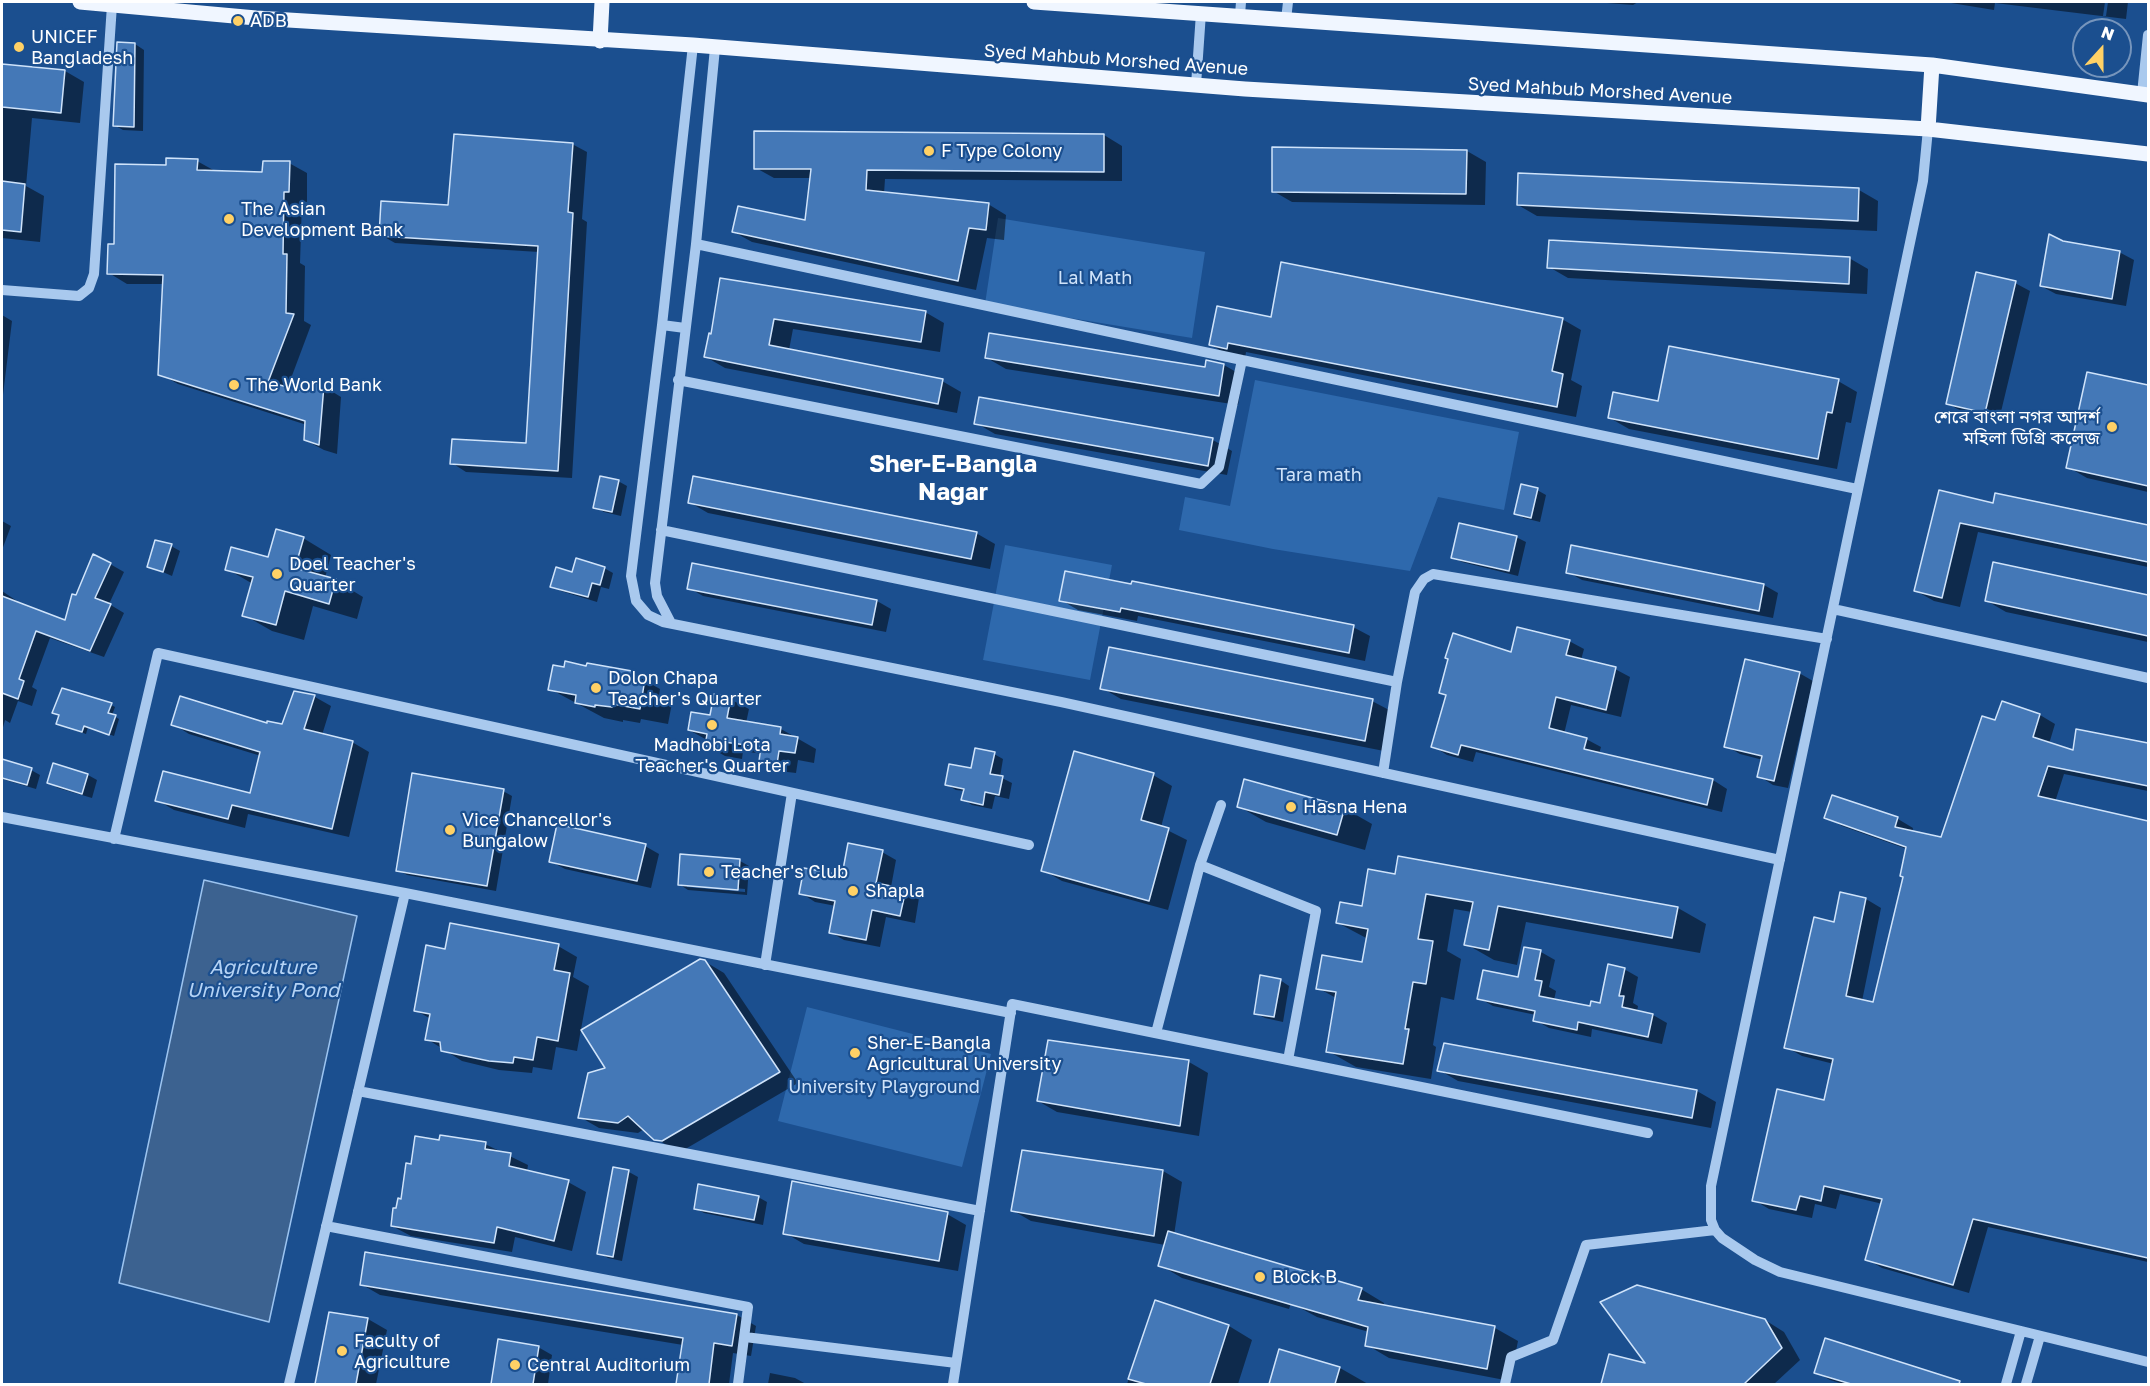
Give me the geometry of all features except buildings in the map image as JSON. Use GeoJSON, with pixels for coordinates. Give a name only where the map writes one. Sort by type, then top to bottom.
{"type":"FeatureCollection","features":[{"type":"Feature","properties":{"kind":"main road","name":"Syed Mahbub Morshed Avenue"},"geometry":{"type":"LineString","coordinates":[[80,2],[256,18],[693,45],[1196,86],[1928,129],[2148,154]]}},
{"type":"Feature","properties":{"kind":"main road"},"geometry":{"type":"LineString","coordinates":[[600,41],[602,2]]}},
{"type":"Feature","properties":{"kind":"main road"},"geometry":{"type":"LineString","coordinates":[[1034,2],[1201,13],[1240,8],[1286,20],[1932,65],[2145,95]]}},
{"type":"Feature","properties":{"kind":"main road"},"geometry":{"type":"LineString","coordinates":[[1928,129],[1932,65]]}},
{"type":"Feature","properties":{"kind":"street"},"geometry":{"type":"LineString","coordinates":[[1286,20],[1288,2]]}},
{"type":"Feature","properties":{"kind":"street"},"geometry":{"type":"LineString","coordinates":[[2,290],[79,296],[89,288],[94,274],[112,5]]}},
{"type":"Feature","properties":{"kind":"street"},"geometry":{"type":"LineString","coordinates":[[1196,86],[1201,13]]}},
{"type":"Feature","properties":{"kind":"street"},"geometry":{"type":"LineString","coordinates":[[2145,95],[2148,35]]}},
{"type":"Feature","properties":{"kind":"street"},"geometry":{"type":"LineString","coordinates":[[693,45],[631,576],[636,601],[648,615],[671,623],[1060,702],[1780,860]]}},
{"type":"Feature","properties":{"kind":"street"},"geometry":{"type":"LineString","coordinates":[[671,623],[657,596],[655,583],[696,244],[715,48]]}},
{"type":"Feature","properties":{"kind":"street"},"geometry":{"type":"LineString","coordinates":[[1928,129],[1923,181],[1711,1186],[1710,1210],[1715,1230],[1730,1244],[1780,1272],[2148,1362]]}},
{"type":"Feature","properties":{"kind":"street"},"geometry":{"type":"LineString","coordinates":[[696,244],[1857,489]]}},
{"type":"Feature","properties":{"kind":"street"},"geometry":{"type":"LineString","coordinates":[[662,325],[685,328]]}},
{"type":"Feature","properties":{"kind":"street"},"geometry":{"type":"LineString","coordinates":[[678,380],[1201,483],[1220,467],[1242,360]]}},
{"type":"Feature","properties":{"kind":"street"},"geometry":{"type":"LineString","coordinates":[[662,530],[1397,682]]}},
{"type":"Feature","properties":{"kind":"street"},"geometry":{"type":"LineString","coordinates":[[1383,773],[1397,682],[1415,592],[1424,579],[1433,574],[1827,639]]}},
{"type":"Feature","properties":{"kind":"street"},"geometry":{"type":"LineString","coordinates":[[1833,609],[2148,678]]}},
{"type":"Feature","properties":{"kind":"street"},"geometry":{"type":"LineString","coordinates":[[114,839],[158,653],[1029,845]]}},
{"type":"Feature","properties":{"kind":"street"},"geometry":{"type":"LineString","coordinates":[[765,965],[792,793]]}},
{"type":"Feature","properties":{"kind":"street"},"geometry":{"type":"LineString","coordinates":[[1156,1033],[1200,866],[1221,806]]}},
{"type":"Feature","properties":{"kind":"street"},"geometry":{"type":"LineString","coordinates":[[2,817],[405,893],[1011,1013]]}},
{"type":"Feature","properties":{"kind":"street"},"geometry":{"type":"LineString","coordinates":[[1200,866],[1316,911],[1288,1060]]}},
{"type":"Feature","properties":{"kind":"street"},"geometry":{"type":"LineString","coordinates":[[289,1384],[405,893]]}},
{"type":"Feature","properties":{"kind":"street"},"geometry":{"type":"LineString","coordinates":[[953,1384],[1012,1004],[1648,1133]]}},
{"type":"Feature","properties":{"kind":"street"},"geometry":{"type":"LineString","coordinates":[[358,1091],[980,1211]]}},
{"type":"Feature","properties":{"kind":"street"},"geometry":{"type":"LineString","coordinates":[[326,1226],[748,1307],[738,1384]]}},
{"type":"Feature","properties":{"kind":"street"},"geometry":{"type":"LineString","coordinates":[[1505,1384],[1511,1357],[1552,1340],[1586,1245],[1715,1230]]}},
{"type":"Feature","properties":{"kind":"street"},"geometry":{"type":"LineString","coordinates":[[2006,1384],[2021,1331]]}},
{"type":"Feature","properties":{"kind":"street"},"geometry":{"type":"LineString","coordinates":[[2026,1384],[2040,1336]]}},
{"type":"Feature","properties":{"kind":"street"},"geometry":{"type":"LineString","coordinates":[[745,1337],[956,1363]]}},
{"type":"Feature","properties":{"kind":"green space","name":"Lal Math"},"geometry":{"type":"Polygon","coordinates":[[[998,218],[1205,252],[1192,338],[985,304],[998,218]]]}},
{"type":"Feature","properties":{"kind":"green space","name":"Tara math"},"geometry":{"type":"Polygon","coordinates":[[[1255,380],[1519,432],[1504,510],[1438,497],[1410,571],[1273,549],[1179,530],[1185,497],[1230,506],[1255,380]]]}},
{"type":"Feature","properties":{"kind":"green space"},"geometry":{"type":"Polygon","coordinates":[[[1005,545],[1112,565],[1090,680],[983,660],[1005,545]]]}},
{"type":"Feature","properties":{"kind":"green space","name":"University Playground"},"geometry":{"type":"Polygon","coordinates":[[[807,1007],[991,1054],[962,1167],[778,1121],[807,1007]]]}},
{"type":"Feature","properties":{"kind":"water","name":"Agriculture University Pond"},"geometry":{"type":"Polygon","coordinates":[[[204,880],[357,916],[269,1322],[119,1283],[204,880]]]}},
{"type":"Feature","properties":{"kind":"place","name":"ADB"},"geometry":{"type":"Point","coordinates":[238,21]}},
{"type":"Feature","properties":{"kind":"place","name":"UNICEF Bangladesh"},"geometry":{"type":"Point","coordinates":[19,47]}},
{"type":"Feature","properties":{"kind":"place","name":"F Type Colony"},"geometry":{"type":"Point","coordinates":[929,151]}},
{"type":"Feature","properties":{"kind":"place","name":"The Asian Development Bank"},"geometry":{"type":"Point","coordinates":[229,219]}},
{"type":"Feature","properties":{"kind":"place","name":"The World Bank"},"geometry":{"type":"Point","coordinates":[234,385]}},
{"type":"Feature","properties":{"kind":"place","name":"শেরে বাংলা নগর আদর্শ মহিলা ডিগ্রি কলেজ"},"geometry":{"type":"Point","coordinates":[2112,427]}},
{"type":"Feature","properties":{"kind":"place","name":"Doel Teacher's Quarter"},"geometry":{"type":"Point","coordinates":[277,574]}},
{"type":"Feature","properties":{"kind":"place","name":"Dolon Chapa Teacher's Quarter"},"geometry":{"type":"Point","coordinates":[596,688]}},
{"type":"Feature","properties":{"kind":"place","name":"Madhobi Lota Teacher's Quarter"},"geometry":{"type":"Point","coordinates":[712,725]}},
{"type":"Feature","properties":{"kind":"place","name":"Hasna Hena"},"geometry":{"type":"Point","coordinates":[1291,807]}},
{"type":"Feature","properties":{"kind":"place","name":"Vice Chancellor's Bungalow"},"geometry":{"type":"Point","coordinates":[450,830]}},
{"type":"Feature","properties":{"kind":"place","name":"Teacher's Club"},"geometry":{"type":"Point","coordinates":[709,872]}},
{"type":"Feature","properties":{"kind":"place","name":"Shapla"},"geometry":{"type":"Point","coordinates":[853,891]}},
{"type":"Feature","properties":{"kind":"place","name":"Sher-E-Bangla Agricultural University"},"geometry":{"type":"Point","coordinates":[855,1053]}},
{"type":"Feature","properties":{"kind":"place","name":"Block B"},"geometry":{"type":"Point","coordinates":[1260,1277]}},
{"type":"Feature","properties":{"kind":"place","name":"Faculty of Agriculture"},"geometry":{"type":"Point","coordinates":[342,1351]}},
{"type":"Feature","properties":{"kind":"place","name":"Central Auditorium"},"geometry":{"type":"Point","coordinates":[515,1365]}},
{"type":"Feature","properties":{"kind":"district","name":"Sher-E-Bangla Nagar"},"geometry":{"type":"Point","coordinates":[953,478]}}]}
